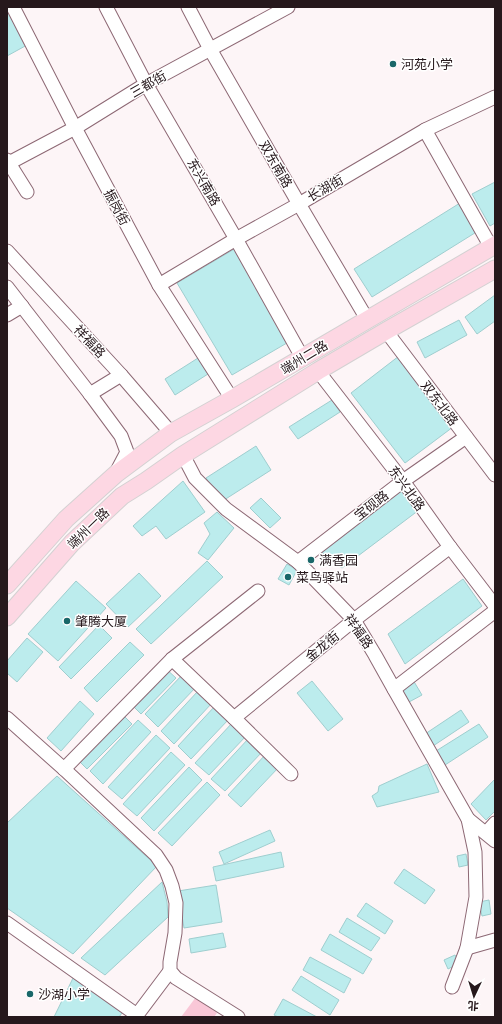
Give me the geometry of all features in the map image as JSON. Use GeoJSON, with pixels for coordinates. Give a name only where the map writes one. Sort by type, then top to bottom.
{"type":"FeatureCollection","features":[{"type":"Feature","properties":{"kind":"main road","name":"端州二路"},"geometry":{"type":"LineString","coordinates":[[116,474],[171,433],[232,399],[493,246]]}},
{"type":"Feature","properties":{"kind":"main road","name":"端州二路"},"geometry":{"type":"LineString","coordinates":[[183,454],[318,371],[495,269]]}},
{"type":"Feature","properties":{"kind":"main road","name":"端州一路"},"geometry":{"type":"LineString","coordinates":[[7,617],[72,543],[122,496],[146,481],[183,454]]}},
{"type":"Feature","properties":{"kind":"main road","name":"端州一路"},"geometry":{"type":"LineString","coordinates":[[7,585],[66,519],[116,474]]}},
{"type":"Feature","properties":{"kind":"street","name":"振岗街"},"geometry":{"type":"LineString","coordinates":[[13,7],[75,128],[159,285],[232,399]]}},
{"type":"Feature","properties":{"kind":"street","name":"东兴南路"},"geometry":{"type":"LineString","coordinates":[[106,7],[146,84],[236,238],[302,358]]}},
{"type":"Feature","properties":{"kind":"street","name":"双东南路"},"geometry":{"type":"LineString","coordinates":[[188,7],[210,49],[367,320]]}},
{"type":"Feature","properties":{"kind":"street","name":"三都街"},"geometry":{"type":"LineString","coordinates":[[8,162],[75,128],[146,84],[288,7]]}},
{"type":"Feature","properties":{"kind":"street","name":"长湖街"},"geometry":{"type":"LineString","coordinates":[[159,285],[236,238],[299,204],[425,130],[495,97]]}},
{"type":"Feature","properties":{"kind":"street"},"geometry":{"type":"LineString","coordinates":[[425,130],[493,246]]}},
{"type":"Feature","properties":{"kind":"street"},"geometry":{"type":"LineString","coordinates":[[8,162],[27,192]]}},
{"type":"Feature","properties":{"kind":"street","name":"祥福路"},"geometry":{"type":"LineString","coordinates":[[7,251],[121,375],[171,433]]}},
{"type":"Feature","properties":{"kind":"street"},"geometry":{"type":"LineString","coordinates":[[7,287],[121,436],[127,452],[116,474]]}},
{"type":"Feature","properties":{"kind":"street"},"geometry":{"type":"LineString","coordinates":[[7,315],[22,306]]}},
{"type":"Feature","properties":{"kind":"street","name":"双东北路"},"geometry":{"type":"LineString","coordinates":[[386,331],[495,475]]}},
{"type":"Feature","properties":{"kind":"street","name":"东兴北路"},"geometry":{"type":"LineString","coordinates":[[318,371],[495,606]]}},
{"type":"Feature","properties":{"kind":"street"},"geometry":{"type":"LineString","coordinates":[[90,394],[121,375]]}},
{"type":"Feature","properties":{"kind":"street","name":"宝砚路"},"geometry":{"type":"LineString","coordinates":[[298,562],[402,481],[466,437]]}},
{"type":"Feature","properties":{"kind":"street","name":"祥福路"},"geometry":{"type":"LineString","coordinates":[[183,454],[195,478],[226,509],[298,562],[354,620],[376,655],[468,819],[490,837]]}},
{"type":"Feature","properties":{"kind":"street","name":"金龙街"},"geometry":{"type":"LineString","coordinates":[[234,718],[354,620],[450,547]]}},
{"type":"Feature","properties":{"kind":"street"},"geometry":{"type":"LineString","coordinates":[[64,769],[172,659],[258,591]]}},
{"type":"Feature","properties":{"kind":"street"},"geometry":{"type":"LineString","coordinates":[[394,689],[495,611]]}},
{"type":"Feature","properties":{"kind":"street"},"geometry":{"type":"LineString","coordinates":[[172,659],[291,774]]}},
{"type":"Feature","properties":{"kind":"street"},"geometry":{"type":"LineString","coordinates":[[7,718],[156,855],[166,870],[176,903],[175,933],[170,962],[170,972],[137,1015],[7,923]]}},
{"type":"Feature","properties":{"kind":"street"},"geometry":{"type":"LineString","coordinates":[[452,987],[467,948],[476,897],[475,852],[468,819]]}},
{"type":"Feature","properties":{"kind":"street"},"geometry":{"type":"LineString","coordinates":[[490,837],[495,823]]}},
{"type":"Feature","properties":{"kind":"street"},"geometry":{"type":"LineString","coordinates":[[467,948],[495,940]]}},
{"type":"Feature","properties":{"kind":"street"},"geometry":{"type":"LineString","coordinates":[[170,972],[176,978],[238,1017]]}},
{"type":"Feature","properties":{"kind":"shaded area"},"geometry":{"type":"Polygon","coordinates":[[[196,997],[217,1013],[214,1017],[181,1017],[196,997]]]}},
{"type":"Feature","properties":{"kind":"building"},"geometry":{"type":"Polygon","coordinates":[[[9,12],[27,45],[7,56],[7,13],[9,12]]]}},
{"type":"Feature","properties":{"kind":"building"},"geometry":{"type":"Polygon","coordinates":[[[495,182],[495,223],[490,226],[472,194],[495,182]]]}},
{"type":"Feature","properties":{"kind":"building"},"geometry":{"type":"Polygon","coordinates":[[[460,203],[478,231],[372,297],[354,269],[460,203]]]}},
{"type":"Feature","properties":{"kind":"building"},"geometry":{"type":"Polygon","coordinates":[[[236,248],[292,340],[232,375],[177,283],[236,248]]]}},
{"type":"Feature","properties":{"kind":"building"},"geometry":{"type":"Polygon","coordinates":[[[495,295],[495,321],[477,334],[465,317],[495,295]]]}},
{"type":"Feature","properties":{"kind":"building"},"geometry":{"type":"Polygon","coordinates":[[[459,320],[467,335],[425,358],[417,342],[459,320]]]}},
{"type":"Feature","properties":{"kind":"building"},"geometry":{"type":"Polygon","coordinates":[[[399,356],[453,427],[405,463],[351,393],[399,356]]]}},
{"type":"Feature","properties":{"kind":"building"},"geometry":{"type":"Polygon","coordinates":[[[198,358],[208,374],[175,395],[165,379],[198,358]]]}},
{"type":"Feature","properties":{"kind":"building"},"geometry":{"type":"Polygon","coordinates":[[[332,400],[340,412],[298,439],[289,427],[332,400]]]}},
{"type":"Feature","properties":{"kind":"building"},"geometry":{"type":"Polygon","coordinates":[[[256,446],[271,470],[221,502],[206,478],[256,446]]]}},
{"type":"Feature","properties":{"kind":"building"},"geometry":{"type":"Polygon","coordinates":[[[183,481],[205,512],[166,539],[156,526],[142,536],[133,526],[183,481]]]}},
{"type":"Feature","properties":{"kind":"building"},"geometry":{"type":"Polygon","coordinates":[[[401,488],[419,510],[342,568],[319,550],[401,488]]]}},
{"type":"Feature","properties":{"kind":"building"},"geometry":{"type":"Polygon","coordinates":[[[261,498],[281,518],[270,528],[250,508],[261,498]]]}},
{"type":"Feature","properties":{"kind":"building"},"geometry":{"type":"Polygon","coordinates":[[[217,512],[234,528],[208,560],[198,553],[210,534],[204,523],[217,512]]]}},
{"type":"Feature","properties":{"kind":"building"},"geometry":{"type":"Polygon","coordinates":[[[207,561],[223,577],[151,644],[136,629],[207,561]]]}},
{"type":"Feature","properties":{"kind":"building"},"geometry":{"type":"Polygon","coordinates":[[[287,564],[297,570],[289,585],[278,579],[287,564]]]}},
{"type":"Feature","properties":{"kind":"building"},"geometry":{"type":"Polygon","coordinates":[[[139,573],[161,596],[128,627],[106,604],[139,573]]]}},
{"type":"Feature","properties":{"kind":"building"},"geometry":{"type":"Polygon","coordinates":[[[463,579],[482,606],[405,664],[388,634],[463,579]]]}},
{"type":"Feature","properties":{"kind":"building","name":"肇腾大厦"},"geometry":{"type":"Polygon","coordinates":[[[76,581],[106,608],[58,661],[28,634],[76,581]]]}},
{"type":"Feature","properties":{"kind":"building"},"geometry":{"type":"Polygon","coordinates":[[[99,625],[112,638],[71,679],[59,667],[99,625]]]}},
{"type":"Feature","properties":{"kind":"building"},"geometry":{"type":"Polygon","coordinates":[[[27,638],[43,652],[17,682],[7,673],[7,661],[27,638]]]}},
{"type":"Feature","properties":{"kind":"building"},"geometry":{"type":"Polygon","coordinates":[[[130,642],[144,655],[97,702],[84,688],[130,642]]]}},
{"type":"Feature","properties":{"kind":"building"},"geometry":{"type":"Polygon","coordinates":[[[165,668],[176,678],[141,714],[131,704],[165,668]]]}},
{"type":"Feature","properties":{"kind":"building"},"geometry":{"type":"Polygon","coordinates":[[[183,674],[196,687],[158,727],[145,714],[183,674]]]}},
{"type":"Feature","properties":{"kind":"building"},"geometry":{"type":"Polygon","coordinates":[[[413,680],[422,695],[409,702],[400,687],[413,680]]]}},
{"type":"Feature","properties":{"kind":"building"},"geometry":{"type":"Polygon","coordinates":[[[312,681],[343,719],[328,731],[297,693],[312,681]]]}},
{"type":"Feature","properties":{"kind":"building"},"geometry":{"type":"Polygon","coordinates":[[[198,691],[212,703],[174,744],[161,731],[198,691]]]}},
{"type":"Feature","properties":{"kind":"building"},"geometry":{"type":"Polygon","coordinates":[[[80,701],[94,714],[61,751],[47,738],[80,701]]]}},
{"type":"Feature","properties":{"kind":"building"},"geometry":{"type":"Polygon","coordinates":[[[215,706],[229,719],[191,759],[178,746],[215,706]]]}},
{"type":"Feature","properties":{"kind":"building"},"geometry":{"type":"Polygon","coordinates":[[[461,710],[469,722],[433,746],[425,734],[461,710]]]}},
{"type":"Feature","properties":{"kind":"building"},"geometry":{"type":"Polygon","coordinates":[[[121,713],[132,724],[87,769],[76,758],[121,713]]]}},
{"type":"Feature","properties":{"kind":"building"},"geometry":{"type":"Polygon","coordinates":[[[138,720],[151,732],[103,784],[90,771],[138,720]]]}},
{"type":"Feature","properties":{"kind":"building"},"geometry":{"type":"Polygon","coordinates":[[[233,722],[247,735],[209,775],[195,763],[233,722]]]}},
{"type":"Feature","properties":{"kind":"building"},"geometry":{"type":"Polygon","coordinates":[[[479,724],[488,737],[445,765],[436,751],[479,724]]]}},
{"type":"Feature","properties":{"kind":"building"},"geometry":{"type":"Polygon","coordinates":[[[156,735],[170,748],[122,799],[108,787],[156,735]]]}},
{"type":"Feature","properties":{"kind":"building"},"geometry":{"type":"Polygon","coordinates":[[[249,738],[263,751],[225,791],[211,779],[249,738]]]}},
{"type":"Feature","properties":{"kind":"building"},"geometry":{"type":"Polygon","coordinates":[[[171,752],[185,765],[137,816],[123,804],[171,752]]]}},
{"type":"Feature","properties":{"kind":"building"},"geometry":{"type":"Polygon","coordinates":[[[266,754],[279,767],[241,807],[228,795],[266,754]]]}},
{"type":"Feature","properties":{"kind":"building"},"geometry":{"type":"Polygon","coordinates":[[[427,764],[439,792],[377,807],[372,796],[378,792],[379,786],[427,764]]]}},
{"type":"Feature","properties":{"kind":"building"},"geometry":{"type":"Polygon","coordinates":[[[189,767],[202,780],[154,831],[141,818],[189,767]]]}},
{"type":"Feature","properties":{"kind":"building"},"geometry":{"type":"Polygon","coordinates":[[[57,776],[157,866],[73,954],[7,908],[7,823],[57,776]]]}},
{"type":"Feature","properties":{"kind":"building"},"geometry":{"type":"Polygon","coordinates":[[[495,779],[495,811],[486,820],[471,804],[495,779]]]}},
{"type":"Feature","properties":{"kind":"building"},"geometry":{"type":"Polygon","coordinates":[[[207,782],[220,795],[172,846],[158,833],[207,782]]]}},
{"type":"Feature","properties":{"kind":"building"},"geometry":{"type":"Polygon","coordinates":[[[270,830],[275,841],[224,864],[219,852],[270,830]]]}},
{"type":"Feature","properties":{"kind":"building"},"geometry":{"type":"Polygon","coordinates":[[[281,852],[284,867],[216,881],[213,867],[281,852]]]}},
{"type":"Feature","properties":{"kind":"building"},"geometry":{"type":"Polygon","coordinates":[[[466,854],[468,865],[459,867],[457,856],[466,854]]]}},
{"type":"Feature","properties":{"kind":"building"},"geometry":{"type":"Polygon","coordinates":[[[404,869],[435,890],[425,904],[394,883],[404,869]]]}},
{"type":"Feature","properties":{"kind":"building"},"geometry":{"type":"Polygon","coordinates":[[[162,882],[167,902],[168,917],[105,975],[81,958],[162,882]]]}},
{"type":"Feature","properties":{"kind":"building"},"geometry":{"type":"Polygon","coordinates":[[[216,885],[222,922],[184,928],[178,891],[216,885]]]}},
{"type":"Feature","properties":{"kind":"building"},"geometry":{"type":"Polygon","coordinates":[[[489,900],[491,914],[482,916],[479,902],[489,900]]]}},
{"type":"Feature","properties":{"kind":"building"},"geometry":{"type":"Polygon","coordinates":[[[366,903],[393,921],[385,934],[357,916],[366,903]]]}},
{"type":"Feature","properties":{"kind":"building"},"geometry":{"type":"Polygon","coordinates":[[[347,918],[380,938],[371,951],[339,932],[347,918]]]}},
{"type":"Feature","properties":{"kind":"building"},"geometry":{"type":"Polygon","coordinates":[[[223,933],[226,947],[191,953],[189,939],[223,933]]]}},
{"type":"Feature","properties":{"kind":"building"},"geometry":{"type":"Polygon","coordinates":[[[330,934],[372,959],[363,974],[321,950],[330,934]]]}},
{"type":"Feature","properties":{"kind":"building"},"geometry":{"type":"Polygon","coordinates":[[[455,955],[460,963],[448,969],[444,960],[455,955]]]}},
{"type":"Feature","properties":{"kind":"building"},"geometry":{"type":"Polygon","coordinates":[[[310,957],[351,979],[344,993],[303,970],[310,957]]]}},
{"type":"Feature","properties":{"kind":"building"},"geometry":{"type":"Polygon","coordinates":[[[75,974],[125,1009],[119,1017],[54,1017],[75,974]]]}},
{"type":"Feature","properties":{"kind":"building"},"geometry":{"type":"Polygon","coordinates":[[[301,976],[339,1000],[330,1015],[292,990],[301,976]]]}},
{"type":"Feature","properties":{"kind":"building"},"geometry":{"type":"Polygon","coordinates":[[[283,999],[317,1017],[278,1017],[274,1015],[283,999]]]}},
{"type":"Feature","properties":{"kind":"place","name":"河苑小学"},"geometry":{"type":"Point","coordinates":[393,64]}},
{"type":"Feature","properties":{"kind":"place","name":"满香园"},"geometry":{"type":"Point","coordinates":[311,560]}},
{"type":"Feature","properties":{"kind":"place","name":"菜鸟驿站"},"geometry":{"type":"Point","coordinates":[288,577]}},
{"type":"Feature","properties":{"kind":"place","name":"肇腾大厦"},"geometry":{"type":"Point","coordinates":[67,621]}},
{"type":"Feature","properties":{"kind":"place","name":"沙湖小学"},"geometry":{"type":"Point","coordinates":[30,994]}}]}
